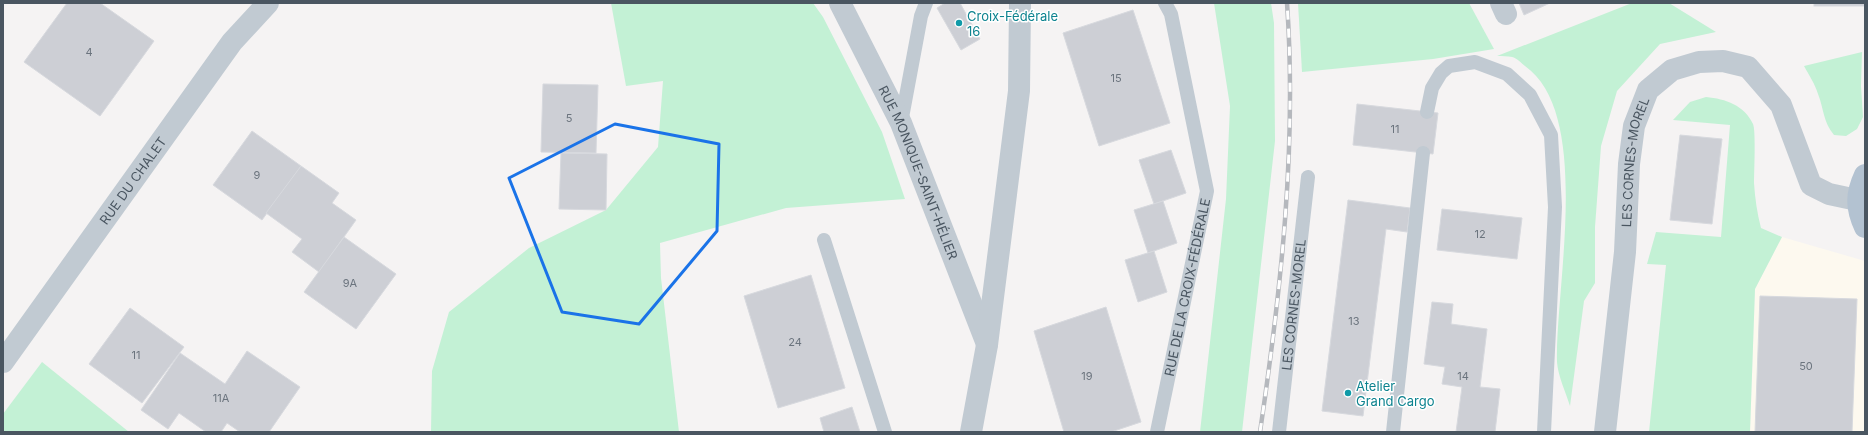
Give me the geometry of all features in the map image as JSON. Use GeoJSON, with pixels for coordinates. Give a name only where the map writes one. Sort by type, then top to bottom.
{"type":"FeatureCollection","features":[{"type":"Feature","properties":{"kind":"main road"},"geometry":{"type":"LineString","coordinates":[[1865,175],[1860,186],[1857,200],[1859,214],[1865,227]]}},
{"type":"Feature","properties":{"kind":"street","name":"RUE DU CHALET"},"geometry":{"type":"LineString","coordinates":[[3,362],[232,42],[268,3]]}},
{"type":"Feature","properties":{"kind":"street","name":"RUE MONIQUE-SAINT-HÉLIER"},"geometry":{"type":"LineString","coordinates":[[840,3],[901,123],[988,345]]}},
{"type":"Feature","properties":{"kind":"street"},"geometry":{"type":"LineString","coordinates":[[971,432],[988,345],[1019,91],[1020,3]]}},
{"type":"Feature","properties":{"kind":"street","name":"LES CORNES-MOREL"},"geometry":{"type":"LineString","coordinates":[[1604,432],[1624,252],[1629,164],[1634,126],[1648,90],[1672,70],[1699,62],[1723,61],[1748,67],[1781,105],[1811,185],[1829,194],[1857,200]]}},
{"type":"Feature","properties":{"kind":"lane"},"geometry":{"type":"LineString","coordinates":[[901,123],[921,16],[926,3]]}},
{"type":"Feature","properties":{"kind":"lane","name":"RUE DE LA CROIX-FÉDÉRALE"},"geometry":{"type":"LineString","coordinates":[[1157,432],[1207,191],[1171,14],[1165,3]]}},
{"type":"Feature","properties":{"kind":"lane"},"geometry":{"type":"LineString","coordinates":[[1427,112],[1432,88],[1441,73],[1449,66],[1475,62],[1506,74],[1530,95],[1551,135],[1555,207],[1544,432]]}},
{"type":"Feature","properties":{"kind":"lane"},"geometry":{"type":"LineString","coordinates":[[1393,432],[1422,153]]}},
{"type":"Feature","properties":{"kind":"lane","name":"LES CORNES-MOREL"},"geometry":{"type":"LineString","coordinates":[[1279,432],[1308,177]]}},
{"type":"Feature","properties":{"kind":"lane"},"geometry":{"type":"LineString","coordinates":[[824,240],[885,432]]}},
{"type":"Feature","properties":{"kind":"highlighted area"},"geometry":{"type":"Polygon","coordinates":[[[615,124],[719,144],[717,231],[639,324],[562,312],[509,178],[615,124]]]}},
{"type":"Feature","properties":{"kind":"shaded area"},"geometry":{"type":"Polygon","coordinates":[[[1782,237],[1865,261],[1865,432],[1750,432],[1755,289],[1782,237]]]}},
{"type":"Feature","properties":{"kind":"green space"},"geometry":{"type":"Polygon","coordinates":[[[611,3],[813,3],[823,17],[882,132],[905,199],[786,208],[660,243],[661,278],[679,432],[431,432],[432,371],[449,312],[529,248],[606,210],[658,147],[663,81],[626,86],[611,3]]]}},
{"type":"Feature","properties":{"kind":"green space"},"geometry":{"type":"Polygon","coordinates":[[[1214,3],[1271,3],[1274,23],[1275,141],[1242,432],[1200,432],[1226,199],[1230,106],[1214,3]]]}},
{"type":"Feature","properties":{"kind":"green space"},"geometry":{"type":"Polygon","coordinates":[[[1298,3],[1469,3],[1494,49],[1433,59],[1302,72],[1298,3]]]}},
{"type":"Feature","properties":{"kind":"green space"},"geometry":{"type":"Polygon","coordinates":[[[1632,3],[1669,3],[1716,32],[1660,44],[1617,91],[1601,146],[1595,227],[1595,283],[1584,301],[1570,406],[1560,379],[1557,362],[1566,204],[1564,161],[1558,122],[1546,89],[1525,66],[1517,59],[1507,56],[1497,56],[1632,3]]]}},
{"type":"Feature","properties":{"kind":"green space"},"geometry":{"type":"Polygon","coordinates":[[[1862,52],[1861,86],[1863,117],[1857,129],[1846,136],[1834,135],[1826,120],[1815,87],[1804,66],[1862,52]]]}},
{"type":"Feature","properties":{"kind":"green space"},"geometry":{"type":"Polygon","coordinates":[[[1706,97],[1721,99],[1734,104],[1745,112],[1753,124],[1755,143],[1754,189],[1761,228],[1782,237],[1755,289],[1750,432],[1649,432],[1666,265],[1647,264],[1656,232],[1721,237],[1730,125],[1673,120],[1690,102],[1706,97]]]}},
{"type":"Feature","properties":{"kind":"green space"},"geometry":{"type":"Polygon","coordinates":[[[42,362],[129,432],[3,432],[3,414],[42,362]]]}},
{"type":"Feature","properties":{"kind":"building"},"geometry":{"type":"Polygon","coordinates":[[[67,3],[100,3],[154,41],[100,116],[24,62],[67,3]]]}},
{"type":"Feature","properties":{"kind":"building","name":"Croix-Fédérale 16"},"geometry":{"type":"Polygon","coordinates":[[[945,3],[960,3],[980,39],[961,50],[937,8],[945,3]]]}},
{"type":"Feature","properties":{"kind":"building"},"geometry":{"type":"Polygon","coordinates":[[[1519,3],[1550,3],[1524,15],[1519,3]]]}},
{"type":"Feature","properties":{"kind":"building"},"geometry":{"type":"Polygon","coordinates":[[[1814,3],[1865,3],[1865,6],[1814,6],[1814,3]]]}},
{"type":"Feature","properties":{"kind":"building"},"geometry":{"type":"Polygon","coordinates":[[[1133,10],[1170,123],[1099,146],[1063,33],[1133,10]]]}},
{"type":"Feature","properties":{"kind":"building"},"geometry":{"type":"Polygon","coordinates":[[[543,84],[598,85],[596,153],[541,152],[543,84]]]}},
{"type":"Feature","properties":{"kind":"building"},"geometry":{"type":"Polygon","coordinates":[[[1357,104],[1438,113],[1433,154],[1353,145],[1357,104]]]}},
{"type":"Feature","properties":{"kind":"building"},"geometry":{"type":"Polygon","coordinates":[[[252,131],[301,166],[262,220],[213,185],[252,131]]]}},
{"type":"Feature","properties":{"kind":"building"},"geometry":{"type":"Polygon","coordinates":[[[1680,135],[1722,139],[1712,224],[1670,220],[1680,135]]]}},
{"type":"Feature","properties":{"kind":"building"},"geometry":{"type":"Polygon","coordinates":[[[1171,150],[1186,193],[1154,204],[1139,160],[1171,150]]]}},
{"type":"Feature","properties":{"kind":"building"},"geometry":{"type":"Polygon","coordinates":[[[561,153],[607,154],[606,210],[559,209],[561,153]]]}},
{"type":"Feature","properties":{"kind":"building"},"geometry":{"type":"Polygon","coordinates":[[[301,166],[339,193],[332,203],[356,220],[319,272],[292,252],[302,239],[266,213],[301,166]]]}},
{"type":"Feature","properties":{"kind":"building"},"geometry":{"type":"Polygon","coordinates":[[[1348,200],[1410,208],[1407,232],[1386,229],[1363,416],[1322,411],[1348,200]]]}},
{"type":"Feature","properties":{"kind":"building"},"geometry":{"type":"Polygon","coordinates":[[[1163,201],[1177,243],[1148,253],[1134,210],[1163,201]]]}},
{"type":"Feature","properties":{"kind":"building"},"geometry":{"type":"Polygon","coordinates":[[[1442,209],[1522,218],[1517,259],[1437,250],[1442,209]]]}},
{"type":"Feature","properties":{"kind":"building"},"geometry":{"type":"Polygon","coordinates":[[[344,237],[396,274],[356,329],[304,292],[344,237]]]}},
{"type":"Feature","properties":{"kind":"building"},"geometry":{"type":"Polygon","coordinates":[[[1154,251],[1167,292],[1138,302],[1125,260],[1154,251]]]}},
{"type":"Feature","properties":{"kind":"building"},"geometry":{"type":"Polygon","coordinates":[[[811,275],[845,388],[778,408],[744,296],[811,275]]]}},
{"type":"Feature","properties":{"kind":"building"},"geometry":{"type":"Polygon","coordinates":[[[1760,296],[1857,299],[1852,432],[1755,432],[1760,296]]]}},
{"type":"Feature","properties":{"kind":"building"},"geometry":{"type":"Polygon","coordinates":[[[1432,302],[1453,304],[1451,324],[1487,329],[1480,387],[1500,389],[1495,432],[1456,432],[1462,387],[1442,384],[1445,367],[1424,364],[1432,302]]]}},
{"type":"Feature","properties":{"kind":"building"},"geometry":{"type":"Polygon","coordinates":[[[1106,307],[1141,422],[1111,432],[1064,432],[1034,331],[1106,307]]]}},
{"type":"Feature","properties":{"kind":"building"},"geometry":{"type":"Polygon","coordinates":[[[130,308],[184,347],[142,403],[89,364],[130,308]]]}},
{"type":"Feature","properties":{"kind":"building"},"geometry":{"type":"Polygon","coordinates":[[[247,351],[300,387],[269,432],[240,432],[227,423],[221,432],[206,432],[179,413],[168,429],[141,410],[180,353],[225,384],[247,351]]]}},
{"type":"Feature","properties":{"kind":"building"},"geometry":{"type":"Polygon","coordinates":[[[852,407],[860,432],[824,432],[820,418],[852,407]]]}},
{"type":"Feature","properties":{"kind":"railway"},"geometry":{"type":"LineString","coordinates":[[1260,432],[1268,379],[1285,218],[1290,111],[1290,57],[1287,3]]}},
{"type":"Feature","properties":{"kind":"place","name":"Croix-Fédérale 16"},"geometry":{"type":"Point","coordinates":[959,23]}},
{"type":"Feature","properties":{"kind":"place","name":"Atelier Grand Cargo"},"geometry":{"type":"Point","coordinates":[1348,393]}}]}
